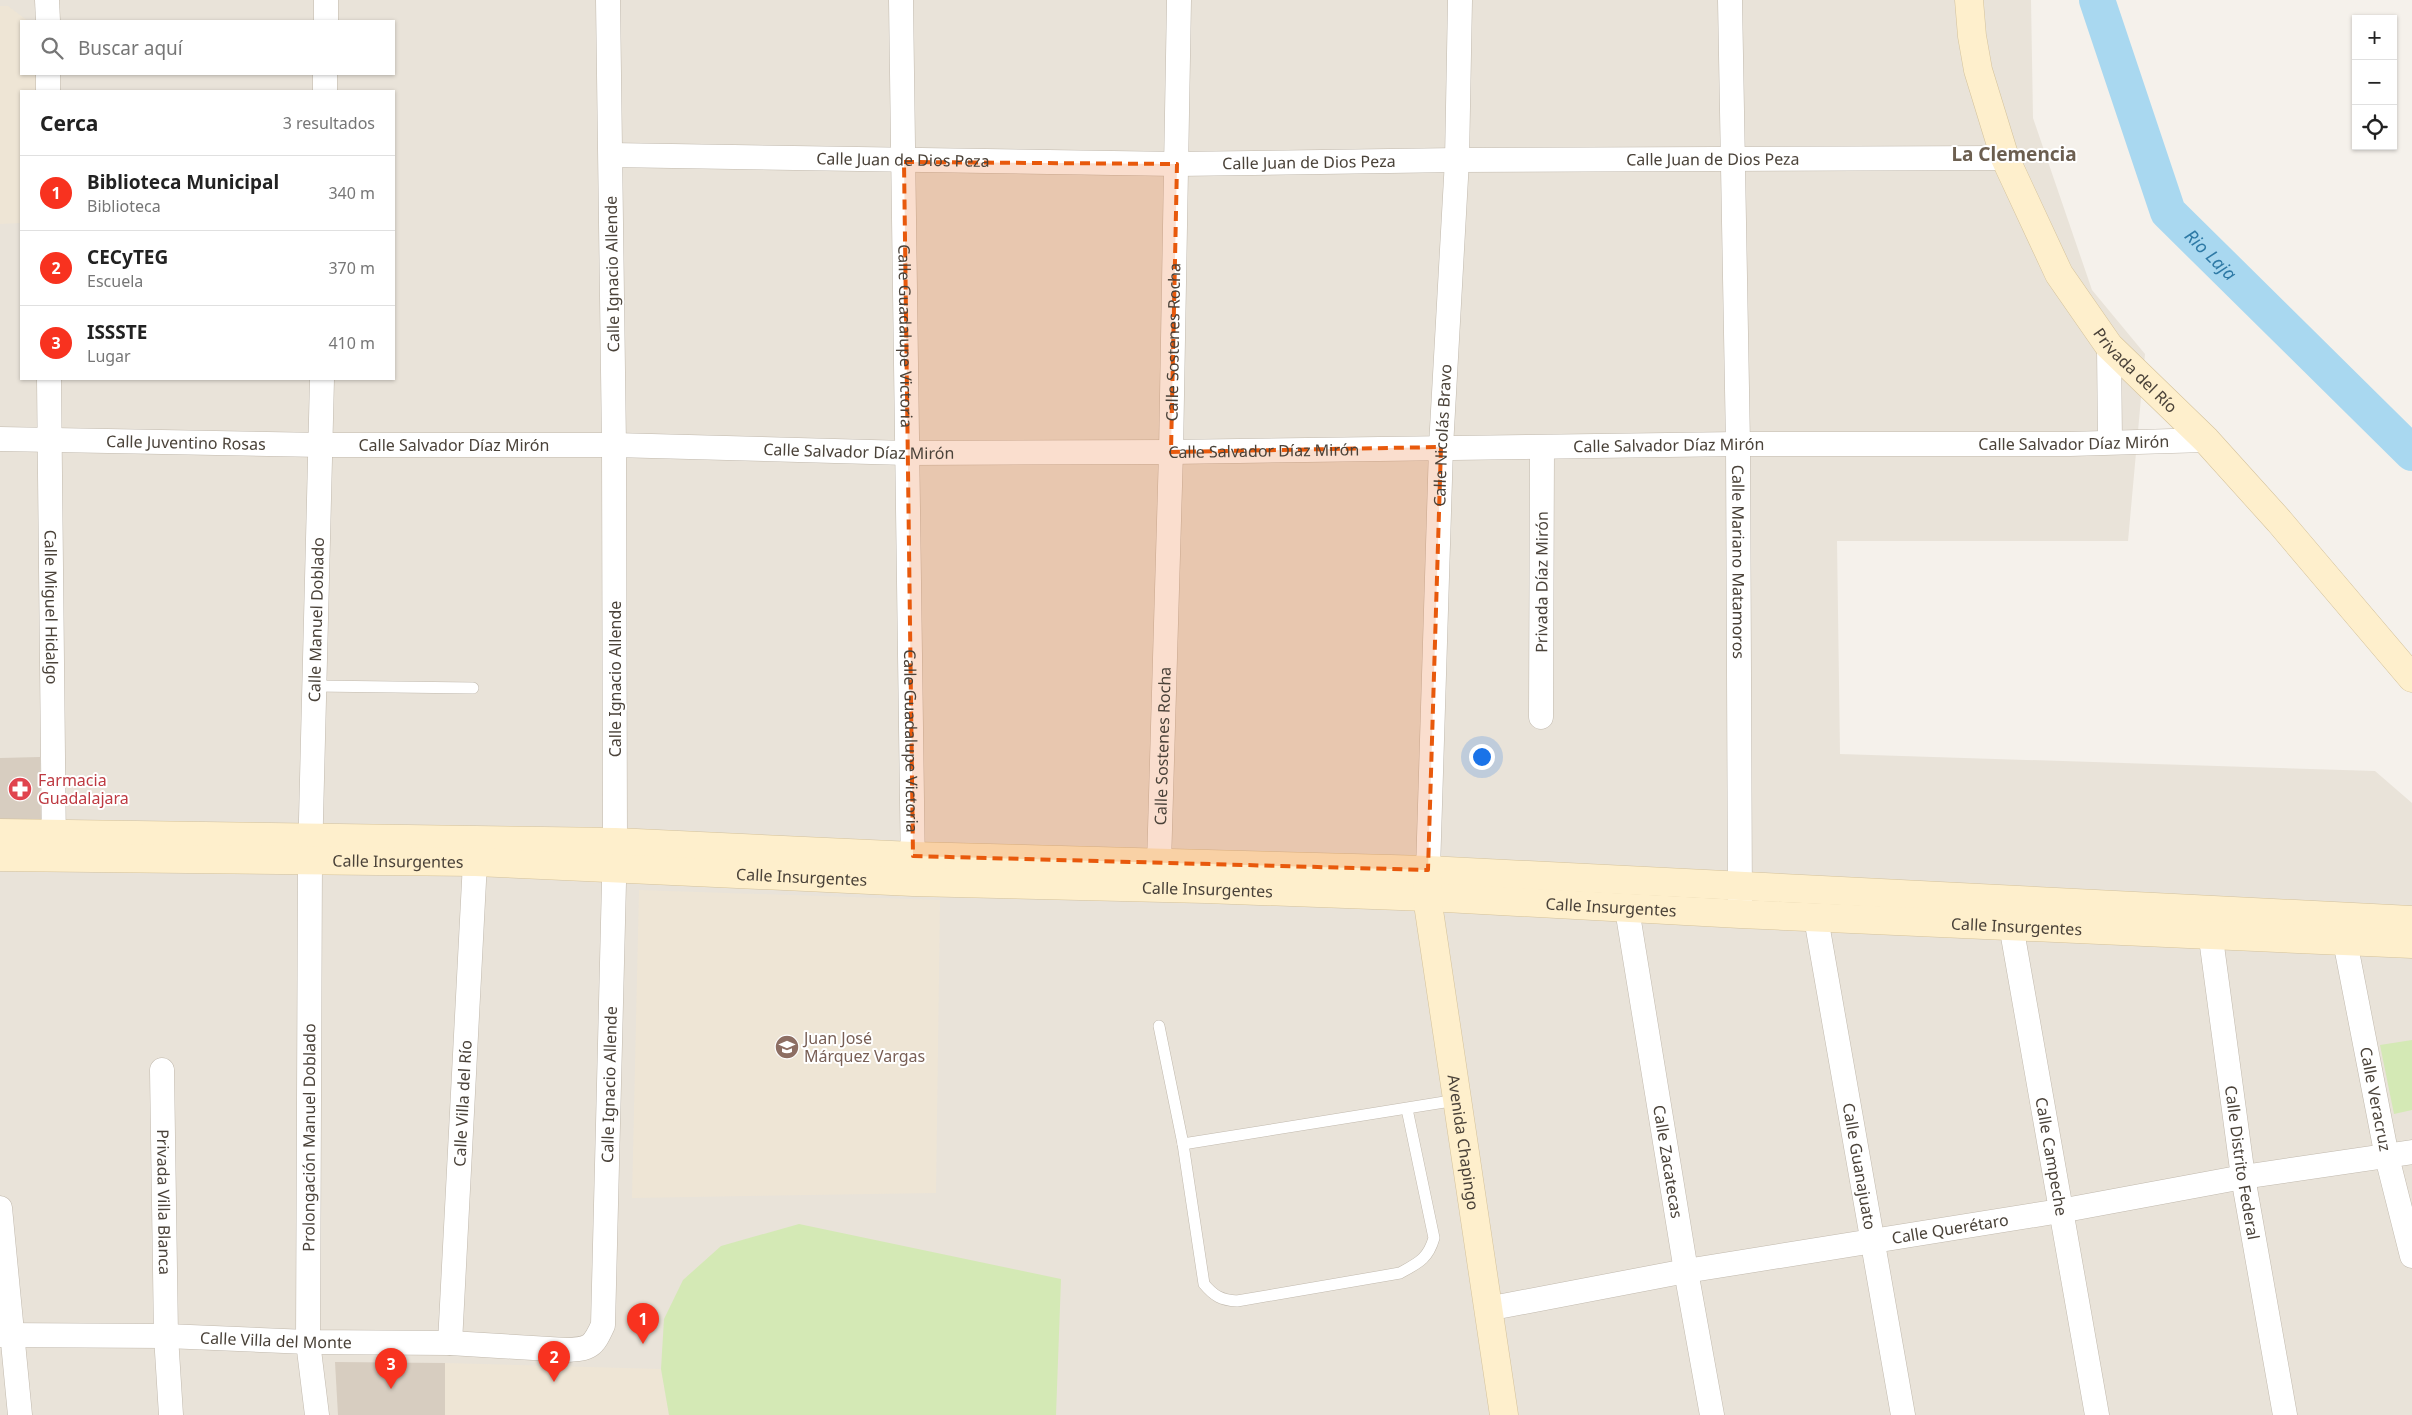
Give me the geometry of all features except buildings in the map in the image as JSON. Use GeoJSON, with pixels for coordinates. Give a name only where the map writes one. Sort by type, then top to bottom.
{"type":"FeatureCollection","features":[{"type":"Feature","properties":{"kind":"main road","name":"Privada del Río"},"geometry":{"type":"LineString","coordinates":[[1969,0],[1972,36],[1978,70],[2005,158],[2059,274],[2109,346],[2206,440],[2279,521],[2412,678]]}},
{"type":"Feature","properties":{"kind":"main road","name":"Calle Insurgentes"},"geometry":{"type":"LineString","coordinates":[[0,833],[54,846]]}},
{"type":"Feature","properties":{"kind":"main road","name":"Calle Insurgentes"},"geometry":{"type":"LineString","coordinates":[[0,857],[54,846],[310,849],[614,856],[913,869],[1205,889],[1427,897],[1816,918],[2011,912],[2208,909],[2412,920]]}},
{"type":"Feature","properties":{"kind":"main road","name":"Calle Insurgentes"},"geometry":{"type":"LineString","coordinates":[[310,849],[475,862],[614,856]]}},
{"type":"Feature","properties":{"kind":"main road","name":"Calle Insurgentes"},"geometry":{"type":"LineString","coordinates":[[913,869],[1160,864],[1428,870],[1740,886],[2011,912],[2210,936],[2412,944]]}},
{"type":"Feature","properties":{"kind":"main road","name":"Avenida Chapingo"},"geometry":{"type":"LineString","coordinates":[[1428,870],[1427,897],[1504,1415]]}},
{"type":"Feature","properties":{"kind":"street"},"geometry":{"type":"LineString","coordinates":[[48,0],[48,20]]}},
{"type":"Feature","properties":{"kind":"street"},"geometry":{"type":"LineString","coordinates":[[326,0],[326,20]]}},
{"type":"Feature","properties":{"kind":"street","name":"Calle Ignacio Allende"},"geometry":{"type":"LineString","coordinates":[[582,1350],[596,1340],[603,1325],[614,856],[614,445],[608,0]]}},
{"type":"Feature","properties":{"kind":"street","name":"Calle Guadalupe Victoria"},"geometry":{"type":"LineString","coordinates":[[901,0],[913,869]]}},
{"type":"Feature","properties":{"kind":"street","name":"Calle Sostenes Rocha"},"geometry":{"type":"LineString","coordinates":[[1160,864],[1171,452],[1179,0]]}},
{"type":"Feature","properties":{"kind":"street","name":"Calle Nicolás Bravo"},"geometry":{"type":"LineString","coordinates":[[1428,870],[1441,447],[1456,160],[1460,0]]}},
{"type":"Feature","properties":{"kind":"street","name":"Calle Mariano Matamoros"},"geometry":{"type":"LineString","coordinates":[[1730,0],[1738,444],[1740,914]]}},
{"type":"Feature","properties":{"kind":"street"},"geometry":{"type":"LineString","coordinates":[[48,75],[48,90]]}},
{"type":"Feature","properties":{"kind":"street"},"geometry":{"type":"LineString","coordinates":[[325,75],[325,90]]}},
{"type":"Feature","properties":{"kind":"street","name":"Calle Juan de Dios Peza"},"geometry":{"type":"LineString","coordinates":[[611,155],[904,162],[1177,164],[1456,160],[2005,158]]}},
{"type":"Feature","properties":{"kind":"street"},"geometry":{"type":"LineString","coordinates":[[2109,346],[2110,442]]}},
{"type":"Feature","properties":{"kind":"street","name":"Calle Miguel Hidalgo"},"geometry":{"type":"LineString","coordinates":[[49,380],[54,846]]}},
{"type":"Feature","properties":{"kind":"street","name":"Calle Manuel Doblado"},"geometry":{"type":"LineString","coordinates":[[310,849],[322,446],[322,380]]}},
{"type":"Feature","properties":{"kind":"street","name":"Calle Juventino Rosas"},"geometry":{"type":"LineString","coordinates":[[0,439],[50,438],[322,446]]}},
{"type":"Feature","properties":{"kind":"street","name":"Calle Salvador Díaz Mirón"},"geometry":{"type":"LineString","coordinates":[[322,446],[614,445],[907,453],[1171,452],[1441,447],[1542,448],[1738,444],[2206,440]]}},
{"type":"Feature","properties":{"kind":"street","name":"Privada Díaz Mirón"},"geometry":{"type":"LineString","coordinates":[[1541,717],[1542,448]]}},
{"type":"Feature","properties":{"kind":"street","name":"Prolongación Manuel Doblado"},"geometry":{"type":"LineString","coordinates":[[310,849],[308,1342],[317,1415]]}},
{"type":"Feature","properties":{"kind":"street","name":"Calle Villa del Río"},"geometry":{"type":"LineString","coordinates":[[450,1343],[475,862]]}},
{"type":"Feature","properties":{"kind":"street","name":"Calle Zacatecas"},"geometry":{"type":"LineString","coordinates":[[1627,908],[1686,1271],[1712,1415]]}},
{"type":"Feature","properties":{"kind":"street","name":"Calle Distrito Federal"},"geometry":{"type":"LineString","coordinates":[[2208,909],[2210,936],[2243,1177],[2285,1415]]}},
{"type":"Feature","properties":{"kind":"street","name":"Calle Campeche"},"geometry":{"type":"LineString","coordinates":[[2011,912],[2060,1211],[2096,1415]]}},
{"type":"Feature","properties":{"kind":"street","name":"Calle Guanajuato"},"geometry":{"type":"LineString","coordinates":[[1816,918],[1903,1415]]}},
{"type":"Feature","properties":{"kind":"street","name":"Calle Veracruz"},"geometry":{"type":"LineString","coordinates":[[2344,941],[2387,1157],[2412,1256]]}},
{"type":"Feature","properties":{"kind":"street","name":"Privada Villa Blanca"},"geometry":{"type":"LineString","coordinates":[[162,1070],[166,1336],[171,1415]]}},
{"type":"Feature","properties":{"kind":"street","name":"Calle Querétaro"},"geometry":{"type":"LineString","coordinates":[[1488,1309],[1686,1271],[2060,1211],[2243,1177],[2412,1152]]}},
{"type":"Feature","properties":{"kind":"street"},"geometry":{"type":"LineString","coordinates":[[0,1208],[6,1335],[20,1415]]}},
{"type":"Feature","properties":{"kind":"street","name":"Calle Villa del Monte"},"geometry":{"type":"LineString","coordinates":[[6,1335],[166,1336],[308,1342],[450,1343],[582,1350]]}},
{"type":"Feature","properties":{"kind":"lane"},"geometry":{"type":"LineString","coordinates":[[315,686],[473,688]]}},
{"type":"Feature","properties":{"kind":"lane"},"geometry":{"type":"LineString","coordinates":[[1159,1026],[1183,1144],[1204,1284],[1212,1294],[1224,1300],[1237,1301],[1400,1272],[1419,1262],[1430,1252],[1434,1238],[1407,1109]]}},
{"type":"Feature","properties":{"kind":"lane"},"geometry":{"type":"LineString","coordinates":[[1183,1144],[1457,1100]]}},
{"type":"Feature","properties":{"kind":"highlighted area"},"geometry":{"type":"Polygon","coordinates":[[[904,162],[1177,164],[1171,452],[1441,447],[1428,870],[913,856],[904,162]]]}},
{"type":"Feature","properties":{"kind":"shaded area"},"geometry":{"type":"Polygon","coordinates":[[[0,0],[2031,0],[2033,118],[2092,290],[2145,354],[2128,541],[1837,541],[1840,754],[2375,771],[2412,803],[2412,1415],[0,1415],[0,0]]]}},
{"type":"Feature","properties":{"kind":"shaded area"},"geometry":{"type":"Polygon","coordinates":[[[0,6],[8,6],[27,20],[20,20],[20,75],[43,75],[43,90],[20,90],[20,223],[0,224],[0,6]]]}},
{"type":"Feature","properties":{"kind":"shaded area","name":"Juan José Márquez Vargas"},"geometry":{"type":"Polygon","coordinates":[[[639,890],[940,900],[936,1193],[632,1198],[639,890]]]}},
{"type":"Feature","properties":{"kind":"shaded area"},"geometry":{"type":"Polygon","coordinates":[[[445,1363],[661,1369],[669,1415],[445,1415],[445,1363]]]}},
{"type":"Feature","properties":{"kind":"green space"},"geometry":{"type":"Polygon","coordinates":[[[2412,1040],[2412,1110],[2394,1114],[2380,1045],[2412,1040]]]}},
{"type":"Feature","properties":{"kind":"green space"},"geometry":{"type":"Polygon","coordinates":[[[799,1224],[1061,1279],[1056,1415],[669,1415],[661,1369],[664,1319],[683,1280],[721,1246],[799,1224]]]}},
{"type":"Feature","properties":{"kind":"waterway","name":"Rio Laja"},"geometry":{"type":"LineString","coordinates":[[2097,0],[2168,212],[2412,453]]}},
{"type":"Feature","properties":{"kind":"place","name":"Farmacia Guadalajara"},"geometry":{"type":"Point","coordinates":[20,789]}},
{"type":"Feature","properties":{"kind":"place","name":"Juan José Márquez Vargas"},"geometry":{"type":"Point","coordinates":[787,1047]}},
{"type":"Feature","properties":{"kind":"place","name":"Biblioteca Municipal"},"geometry":{"type":"Point","coordinates":[643,1344]}},
{"type":"Feature","properties":{"kind":"place","name":"CECyTEG"},"geometry":{"type":"Point","coordinates":[554,1382]}},
{"type":"Feature","properties":{"kind":"place","name":"ISSSTE"},"geometry":{"type":"Point","coordinates":[391,1389]}},
{"type":"Feature","properties":{"kind":"district","name":"La Clemencia"},"geometry":{"type":"Point","coordinates":[2014,154]}}]}
